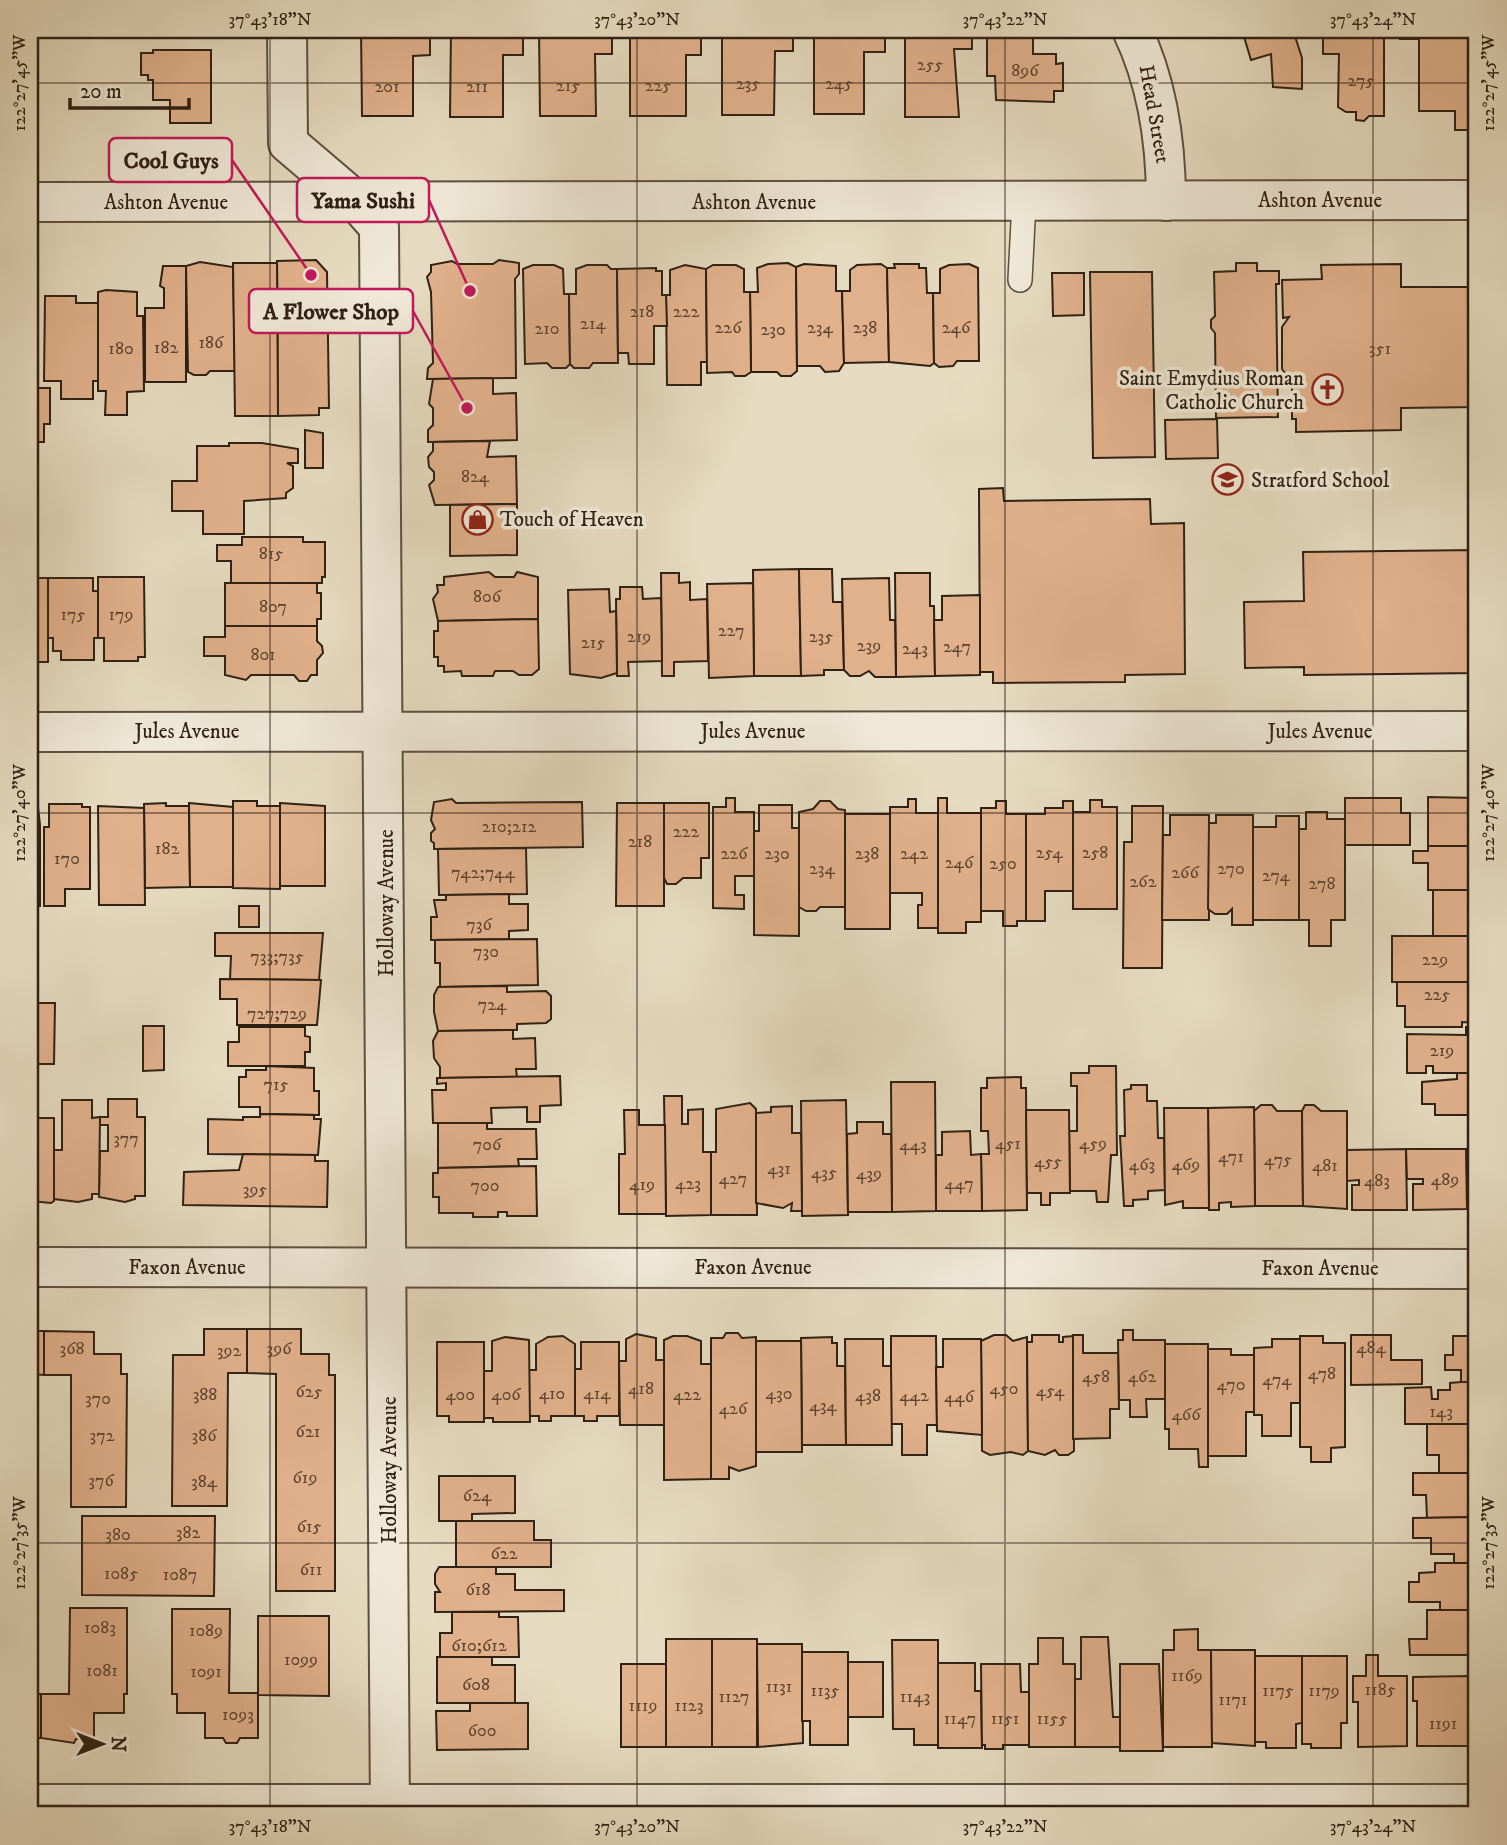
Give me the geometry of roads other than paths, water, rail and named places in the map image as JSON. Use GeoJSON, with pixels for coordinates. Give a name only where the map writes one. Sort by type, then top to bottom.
{"type":"FeatureCollection","features":[{"type":"Feature","properties":{"kind":"street","name":"Holloway Avenue"},"geometry":{"type":"LineString","coordinates":[[287,30],[288,143],[356,201],[379,227],[390,1809]]}},
{"type":"Feature","properties":{"kind":"street","name":"Head Street"},"geometry":{"type":"LineString","coordinates":[[1132,30],[1145,56],[1158,111],[1166,155],[1166,201]]}},
{"type":"Feature","properties":{"kind":"street","name":"Ashton Avenue"},"geometry":{"type":"LineString","coordinates":[[30,202],[1477,200]]}},
{"type":"Feature","properties":{"kind":"street","name":"Jules Avenue"},"geometry":{"type":"LineString","coordinates":[[30,732],[1477,731]]}},
{"type":"Feature","properties":{"kind":"street","name":"Faxon Avenue"},"geometry":{"type":"LineString","coordinates":[[30,1267],[1477,1269]]}},
{"type":"Feature","properties":{"kind":"street"},"geometry":{"type":"LineString","coordinates":[[30,1804],[390,1809],[1477,1804]]}},
{"type":"Feature","properties":{"kind":"lane"},"geometry":{"type":"LineString","coordinates":[[1020,280],[1024,202]]}},
{"type":"Feature","properties":{"kind":"place","name":"Cool Guys"},"geometry":{"type":"Point","coordinates":[311,275]}},
{"type":"Feature","properties":{"kind":"place","name":"Yama Sushi"},"geometry":{"type":"Point","coordinates":[470,291]}},
{"type":"Feature","properties":{"kind":"place","name":"Saint Emydius Roman Catholic Church"},"geometry":{"type":"Point","coordinates":[1327,390]}},
{"type":"Feature","properties":{"kind":"place","name":"A Flower Shop"},"geometry":{"type":"Point","coordinates":[467,408]}},
{"type":"Feature","properties":{"kind":"place","name":"Stratford School"},"geometry":{"type":"Point","coordinates":[1228,480]}},
{"type":"Feature","properties":{"kind":"place","name":"Touch of Heaven"},"geometry":{"type":"Point","coordinates":[477,519]}}]}
